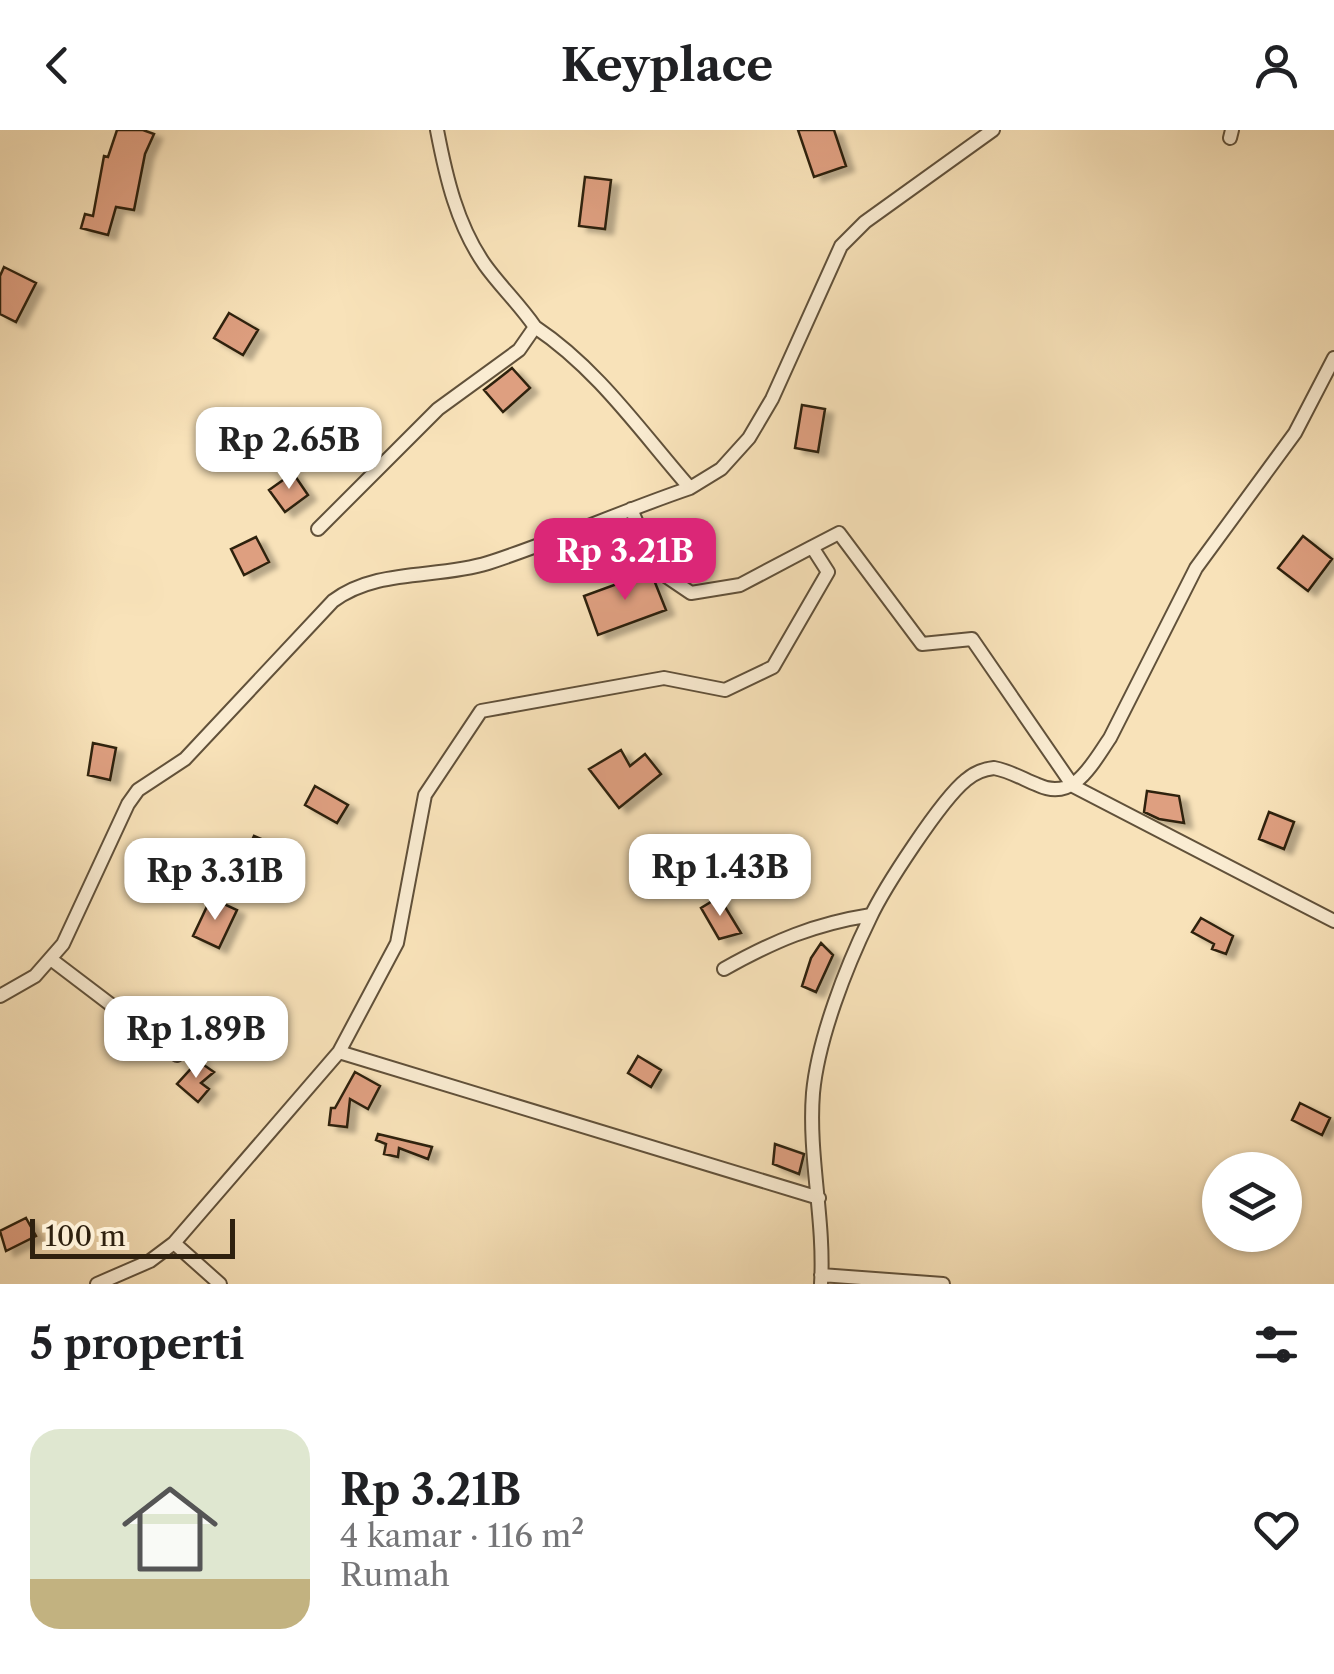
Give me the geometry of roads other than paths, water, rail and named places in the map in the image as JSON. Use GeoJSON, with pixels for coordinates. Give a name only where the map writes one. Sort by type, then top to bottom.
{"type":"FeatureCollection","features":[{"type":"Feature","properties":{"kind":"street"},"geometry":{"type":"LineString","coordinates":[[437,130],[460,219],[484,263],[536,327],[568,348],[690,488]]}},
{"type":"Feature","properties":{"kind":"street"},"geometry":{"type":"LineString","coordinates":[[0,996],[35,976],[63,944],[138,790],[185,759],[333,602],[349,590],[373,581],[440,574],[484,564],[690,488],[721,469],[749,438],[772,399],[841,246],[865,222],[994,130]]}},
{"type":"Feature","properties":{"kind":"street"},"geometry":{"type":"LineString","coordinates":[[318,528],[438,408],[519,350],[536,327]]}},
{"type":"Feature","properties":{"kind":"street"},"geometry":{"type":"LineString","coordinates":[[943,1284],[821,1280],[814,1091],[829,1026],[871,915],[934,818],[965,780],[994,768],[1051,790],[1072,786],[1110,738],[1196,568],[1287,446],[1334,358]]}},
{"type":"Feature","properties":{"kind":"street"},"geometry":{"type":"LineString","coordinates":[[631,509],[657,570],[691,593],[740,585],[840,533],[922,644],[972,639],[1072,786],[1334,921]]}},
{"type":"Feature","properties":{"kind":"street"},"geometry":{"type":"LineString","coordinates":[[97,1284],[150,1260],[174,1243],[339,1052],[396,943],[425,795],[481,711],[664,678],[726,690],[773,667],[828,572],[812,547]]}},
{"type":"Feature","properties":{"kind":"street"},"geometry":{"type":"LineString","coordinates":[[724,969],[772,942],[826,922],[871,915]]}},
{"type":"Feature","properties":{"kind":"street"},"geometry":{"type":"LineString","coordinates":[[52,960],[177,1055]]}},
{"type":"Feature","properties":{"kind":"street"},"geometry":{"type":"LineString","coordinates":[[339,1052],[820,1198]]}},
{"type":"Feature","properties":{"kind":"street"},"geometry":{"type":"LineString","coordinates":[[174,1243],[220,1284]]}}]}
